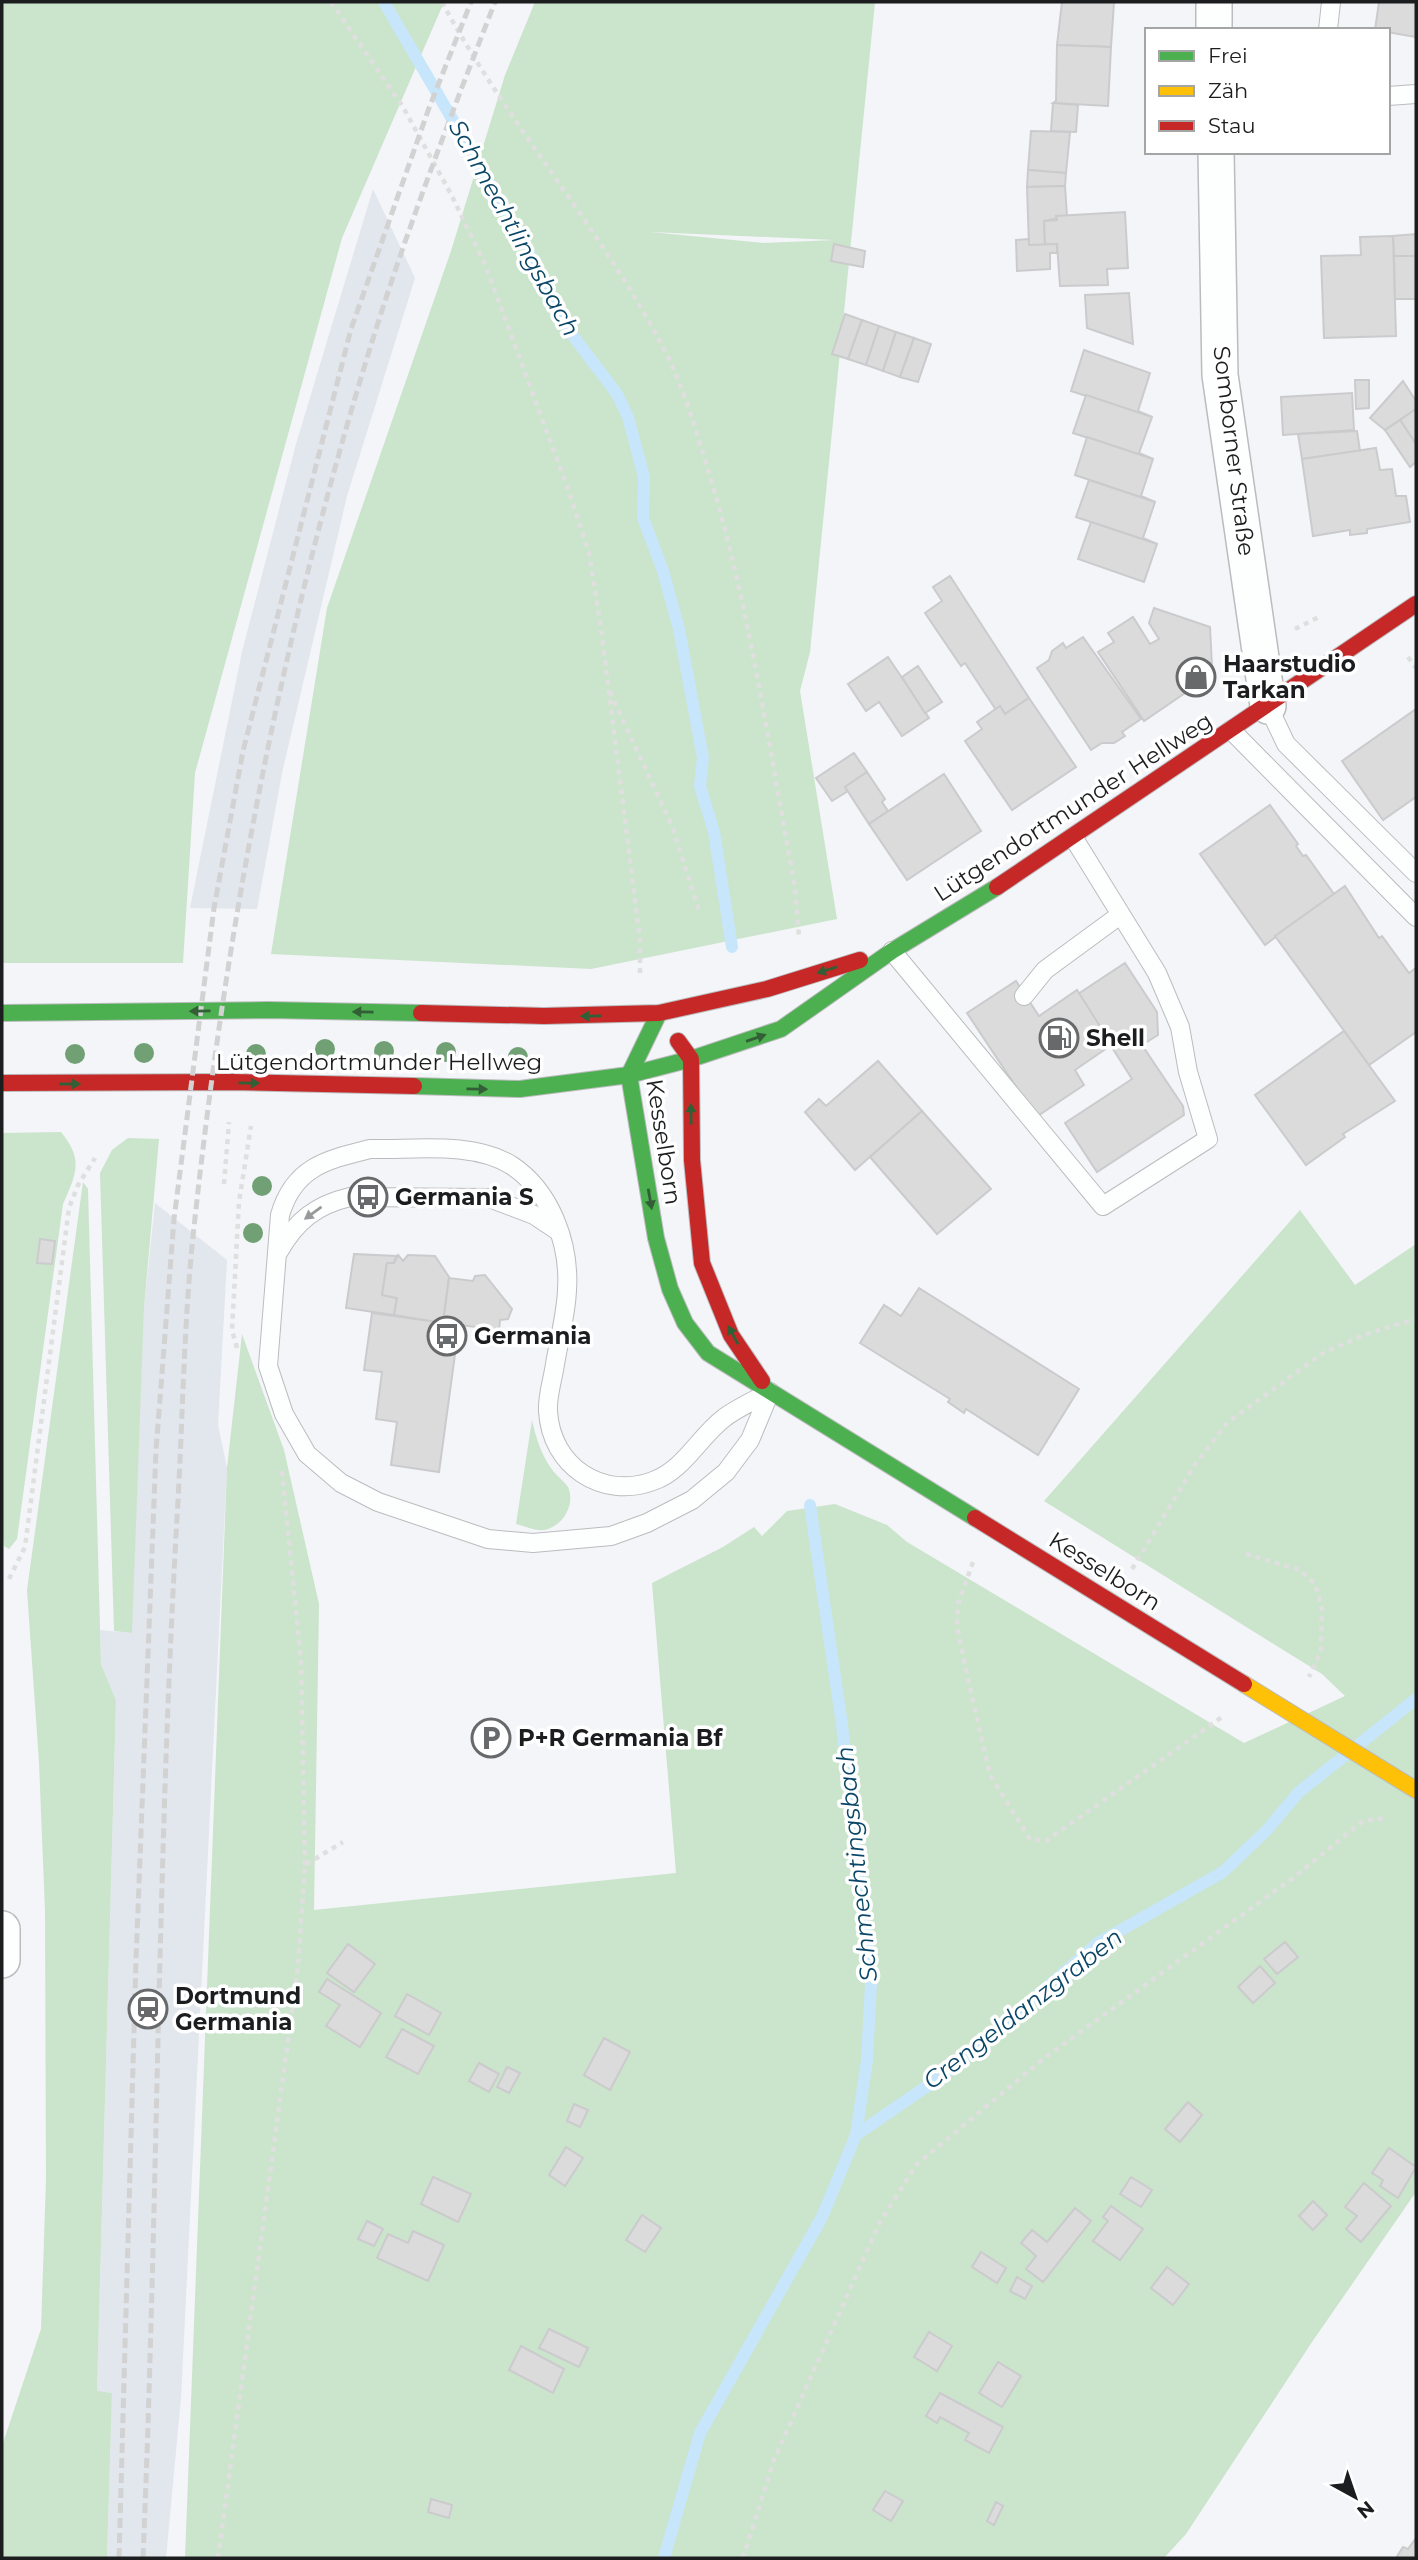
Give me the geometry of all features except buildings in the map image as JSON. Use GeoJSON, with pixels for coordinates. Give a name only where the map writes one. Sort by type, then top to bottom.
{"type":"FeatureCollection","features":[{"type":"Feature","properties":{"kind":"main road","name":"Lütgendortmunder Hellweg"},"geometry":{"type":"LineString","coordinates":[[2,1083],[231,1082],[520,1089],[629,1075],[691,1059],[780,1029],[892,951],[987,894],[1415,606]]}},
{"type":"Feature","properties":{"kind":"main road","name":"Lütgendortmunder Hellweg"},"geometry":{"type":"LineString","coordinates":[[2,1013],[268,1010],[544,1016],[651,1013],[767,989],[892,951]]}},
{"type":"Feature","properties":{"kind":"main road","name":"Kesselborn"},"geometry":{"type":"LineString","coordinates":[[770,1392],[731,1335],[702,1263],[692,1160],[691,1059],[651,1013],[629,1075],[656,1238],[670,1289],[680,1312],[708,1353],[770,1392],[1264,1695],[1410,1786]]}},
{"type":"Feature","properties":{"kind":"street"},"geometry":{"type":"LineString","coordinates":[[1214,2],[1214,28]]}},
{"type":"Feature","properties":{"kind":"street","name":"Somborner Straße"},"geometry":{"type":"LineString","coordinates":[[1216,154],[1220,375],[1268,706]]}},
{"type":"Feature","properties":{"kind":"street"},"geometry":{"type":"LineString","coordinates":[[2,1929],[2,1960]]}},
{"type":"Feature","properties":{"kind":"lane"},"geometry":{"type":"LineString","coordinates":[[1328,28],[1331,2]]}},
{"type":"Feature","properties":{"kind":"lane"},"geometry":{"type":"LineString","coordinates":[[1390,96],[1416,94]]}},
{"type":"Feature","properties":{"kind":"lane"},"geometry":{"type":"LineString","coordinates":[[1268,706],[1286,744],[1416,873]]}},
{"type":"Feature","properties":{"kind":"lane"},"geometry":{"type":"LineString","coordinates":[[1231,730],[1416,917]]}},
{"type":"Feature","properties":{"kind":"lane"},"geometry":{"type":"LineString","coordinates":[[892,951],[969,1031],[1103,1206],[1208,1139],[1188,1072],[1180,1027],[1157,973],[1073,837]]}},
{"type":"Feature","properties":{"kind":"lane"},"geometry":{"type":"LineString","coordinates":[[1024,996],[1045,970],[1120,915]]}},
{"type":"Feature","properties":{"kind":"lane"},"geometry":{"type":"LineString","coordinates":[[370,1149],[464,1150],[509,1164],[540,1191],[558,1231],[565,1256],[568,1290],[548,1410],[560,1451],[578,1472],[609,1487],[626,1489],[656,1480],[692,1453],[723,1419],[770,1392],[750,1440],[726,1472],[692,1500],[647,1523],[611,1536],[533,1544],[488,1539],[379,1502],[341,1483],[307,1454],[284,1414],[268,1366],[280,1215],[285,1197],[296,1181],[324,1160],[370,1149]]}},
{"type":"Feature","properties":{"kind":"lane"},"geometry":{"type":"LineString","coordinates":[[276,1257],[291,1232],[308,1214],[328,1202],[350,1197],[489,1198],[525,1210],[558,1231]]}},
{"type":"Feature","properties":{"kind":"path"},"geometry":{"type":"LineString","coordinates":[[331,2],[402,107],[452,196],[486,267],[543,419],[589,553],[651,1013]]}},
{"type":"Feature","properties":{"kind":"path"},"geometry":{"type":"LineString","coordinates":[[442,2],[502,105],[627,285],[664,351],[688,403],[732,550],[795,887],[800,947]]}},
{"type":"Feature","properties":{"kind":"path"},"geometry":{"type":"LineString","coordinates":[[1416,655],[1412,663],[1416,668]]}},
{"type":"Feature","properties":{"kind":"path"},"geometry":{"type":"LineString","coordinates":[[608,688],[672,826],[700,914]]}},
{"type":"Feature","properties":{"kind":"path"},"geometry":{"type":"LineString","coordinates":[[224,1184],[231,1082]]}},
{"type":"Feature","properties":{"kind":"path"},"geometry":{"type":"LineString","coordinates":[[9,1579],[25,1547],[69,1208],[78,1185],[94,1158]]}},
{"type":"Feature","properties":{"kind":"path"},"geometry":{"type":"LineString","coordinates":[[1112,1602],[1194,1466],[1227,1423],[1322,1353],[1366,1334],[1416,1319]]}},
{"type":"Feature","properties":{"kind":"path"},"geometry":{"type":"LineString","coordinates":[[218,2558],[298,1967],[305,1865],[301,1660],[282,1472]]}},
{"type":"Feature","properties":{"kind":"path"},"geometry":{"type":"LineString","coordinates":[[1001,1533],[976,1556],[968,1571],[958,1604],[957,1627],[990,1775],[1030,1839],[1046,1842],[1221,1718],[1264,1695],[1308,1679],[1321,1651],[1322,1608],[1315,1584],[1300,1570],[1246,1554]]}},
{"type":"Feature","properties":{"kind":"path"},"geometry":{"type":"LineString","coordinates":[[743,2558],[774,2460],[879,2224],[916,2165],[1043,2059],[1293,1878],[1363,1821],[1394,1817],[1410,1786]]}},
{"type":"Feature","properties":{"kind":"path"},"geometry":{"type":"LineString","coordinates":[[305,1865],[343,1842]]}},
{"type":"Feature","properties":{"kind":"shaded area"},"geometry":{"type":"Polygon","coordinates":[[[373,189],[415,278],[347,496],[282,773],[257,909],[190,908],[242,652],[296,444],[373,189]]]}},
{"type":"Feature","properties":{"kind":"shaded area"},"geometry":{"type":"Polygon","coordinates":[[[155,1203],[227,1260],[218,1425],[227,1468],[181,2398],[166,2558],[107,2558],[112,2393],[97,2392],[116,1702],[101,1664],[100,1630],[131,1633],[144,1308],[155,1203]]]}},
{"type":"Feature","properties":{"kind":"green space"},"geometry":{"type":"Polygon","coordinates":[[[2,2],[444,2],[342,238],[195,773],[183,963],[2,963],[2,2]]]}},
{"type":"Feature","properties":{"kind":"green space"},"geometry":{"type":"Polygon","coordinates":[[[535,2],[875,2],[810,652],[800,691],[837,919],[591,969],[271,954],[327,608],[451,251],[505,75],[535,2]],[[650,232],[764,243],[835,240],[650,232]]]}},
{"type":"Feature","properties":{"kind":"green space"},"geometry":{"type":"Polygon","coordinates":[[[61,1132],[73,1151],[76,1167],[63,1204],[17,1539],[9,1549],[4,1546],[2,1527],[2,1133],[61,1132]]]}},
{"type":"Feature","properties":{"kind":"green space"},"geometry":{"type":"Polygon","coordinates":[[[128,1138],[159,1139],[144,1308],[132,1633],[114,1631],[100,1173],[112,1150],[128,1138]]]}},
{"type":"Feature","properties":{"kind":"green space"},"geometry":{"type":"Polygon","coordinates":[[[83,1182],[88,1189],[101,1664],[116,1701],[97,2391],[112,2393],[107,2558],[2,2558],[2,2446],[41,2329],[46,2179],[45,1911],[39,1762],[27,1590],[83,1182]]]}},
{"type":"Feature","properties":{"kind":"green space"},"geometry":{"type":"Polygon","coordinates":[[[1300,1210],[1355,1285],[1416,1244],[1416,2192],[1312,2342],[1186,2534],[1164,2558],[185,2558],[227,1468],[242,1334],[284,1450],[319,1604],[314,1910],[676,1873],[652,1583],[723,1547],[754,1527],[762,1536],[787,1511],[835,1504],[887,1525],[907,1542],[1244,1743],[1345,1696],[1322,1674],[1044,1501],[1300,1210]]]}},
{"type":"Feature","properties":{"kind":"green space"},"geometry":{"type":"Polygon","coordinates":[[[532,1420],[545,1459],[568,1487],[570,1494],[569,1508],[562,1520],[544,1530],[516,1524],[532,1420]]]}},
{"type":"Feature","properties":{"kind":"waterway","name":"Schmechtlingsbach"},"geometry":{"type":"LineString","coordinates":[[384,2],[525,244],[558,316],[617,394],[628,417],[644,477],[643,518],[663,571],[679,629],[703,758],[700,786],[714,832],[732,947]]}},
{"type":"Feature","properties":{"kind":"waterway","name":"Schmechtingsbach"},"geometry":{"type":"LineString","coordinates":[[664,2558],[700,2433],[822,2217],[856,2135],[867,2060],[871,1984],[842,1725],[810,1505]]}},
{"type":"Feature","properties":{"kind":"waterway","name":"Crengeldanzgraben"},"geometry":{"type":"LineString","coordinates":[[856,2135],[952,2069],[1098,1943],[1223,1872],[1267,1830],[1299,1792],[1416,1699]]}},
{"type":"Feature","properties":{"kind":"railway"},"geometry":{"type":"LineString","coordinates":[[119,2558],[136,1960],[156,1450],[174,1219],[214,908],[243,751],[351,329],[429,108],[471,2]]}},
{"type":"Feature","properties":{"kind":"railway"},"geometry":{"type":"LineString","coordinates":[[143,2558],[171,1633],[188,1295],[207,1115],[261,782],[310,562],[339,453],[399,258],[495,2]]}},
{"type":"Feature","properties":{"kind":"traffic: fast"},"geometry":{"type":"LineString","coordinates":[[414,1086],[520,1089],[629,1075],[691,1059],[781,1029],[892,951],[997,887]]}},
{"type":"Feature","properties":{"kind":"traffic: fast"},"geometry":{"type":"LineString","coordinates":[[2,1013],[268,1010],[421,1013]]}},
{"type":"Feature","properties":{"kind":"traffic: fast"},"geometry":{"type":"LineString","coordinates":[[659,1013],[629,1075],[656,1238],[670,1289],[685,1323],[708,1353],[975,1518]]}},
{"type":"Feature","properties":{"kind":"traffic: slow"},"geometry":{"type":"LineString","coordinates":[[1244,1684],[1416,1790]]}},
{"type":"Feature","properties":{"kind":"traffic: jam"},"geometry":{"type":"LineString","coordinates":[[997,887],[1416,604]]}},
{"type":"Feature","properties":{"kind":"traffic: jam"},"geometry":{"type":"LineString","coordinates":[[421,1013],[544,1016],[659,1013],[767,989],[860,960]]}},
{"type":"Feature","properties":{"kind":"traffic: jam"},"geometry":{"type":"LineString","coordinates":[[678,1041],[691,1059],[692,1160],[702,1263],[731,1335],[762,1381]]}},
{"type":"Feature","properties":{"kind":"traffic: jam"},"geometry":{"type":"LineString","coordinates":[[2,1083],[231,1082],[414,1086]]}},
{"type":"Feature","properties":{"kind":"traffic: jam"},"geometry":{"type":"LineString","coordinates":[[975,1518],[1244,1684]]}},
{"type":"Feature","properties":{"kind":"place","name":"Haarstudio Tarkan"},"geometry":{"type":"Point","coordinates":[1196,677]}},
{"type":"Feature","properties":{"kind":"place","name":"Shell"},"geometry":{"type":"Point","coordinates":[1059,1038]}},
{"type":"Feature","properties":{"kind":"place","name":"Germania S"},"geometry":{"type":"Point","coordinates":[368,1197]}},
{"type":"Feature","properties":{"kind":"place","name":"Germania"},"geometry":{"type":"Point","coordinates":[447,1336]}},
{"type":"Feature","properties":{"kind":"place","name":"P+R Germania Bf"},"geometry":{"type":"Point","coordinates":[491,1738]}},
{"type":"Feature","properties":{"kind":"place","name":"Dortmund Germania"},"geometry":{"type":"Point","coordinates":[148,2009]}}]}
